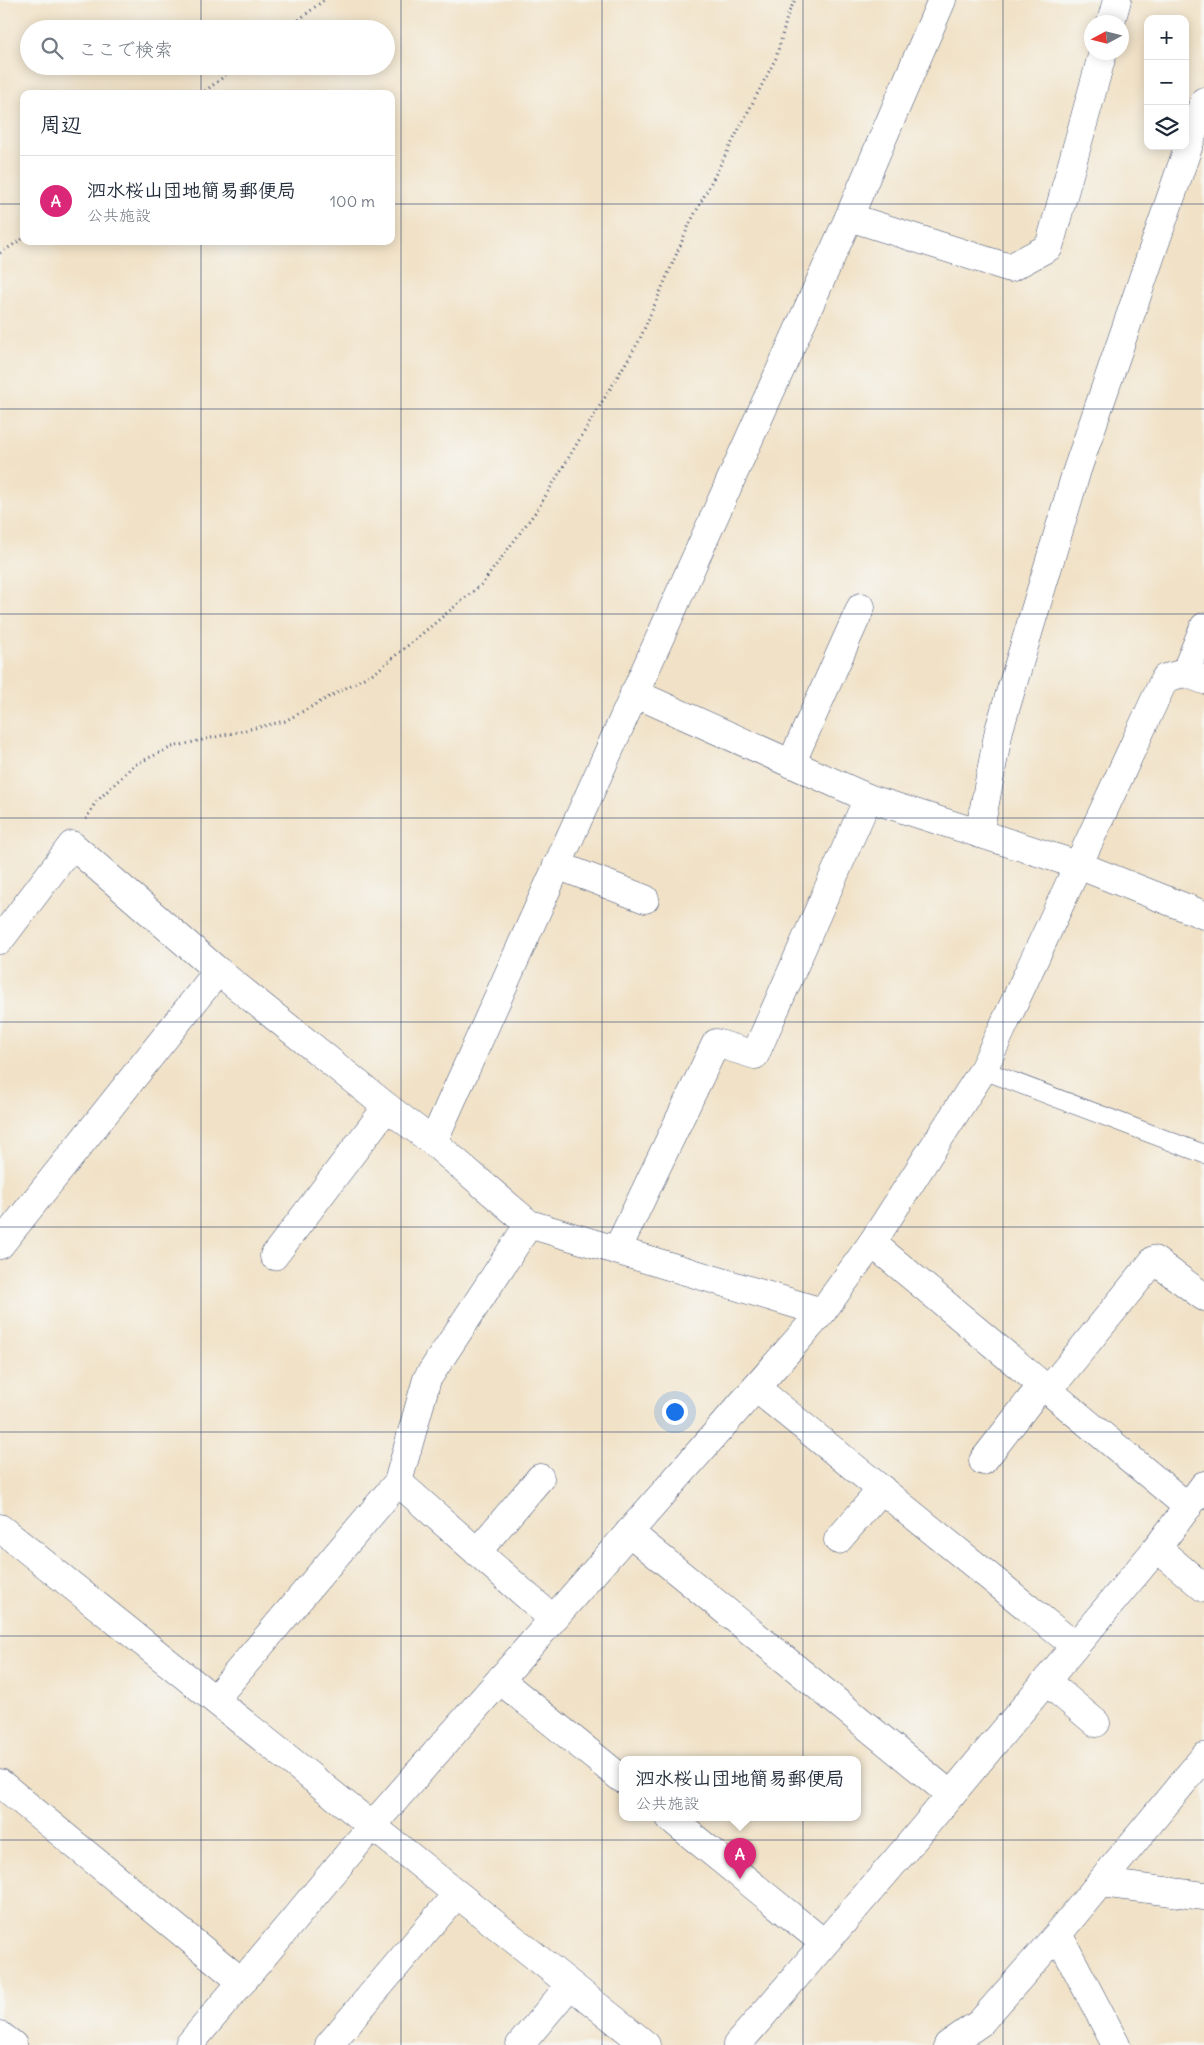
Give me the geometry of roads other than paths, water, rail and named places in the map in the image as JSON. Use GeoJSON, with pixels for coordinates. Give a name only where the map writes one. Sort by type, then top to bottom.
{"type":"FeatureCollection","features":[{"type":"Feature","properties":{"kind":"street"},"geometry":{"type":"LineString","coordinates":[[433,1142],[849,217],[942,0]]}},
{"type":"Feature","properties":{"kind":"street"},"geometry":{"type":"LineString","coordinates":[[1113,15],[1117,0]]}},
{"type":"Feature","properties":{"kind":"street"},"geometry":{"type":"LineString","coordinates":[[849,217],[1010,268],[1049,247],[1101,60]]}},
{"type":"Feature","properties":{"kind":"street"},"geometry":{"type":"LineString","coordinates":[[980,834],[999,730],[1077,470],[1204,101]]}},
{"type":"Feature","properties":{"kind":"street"},"geometry":{"type":"LineString","coordinates":[[791,764],[861,607]]}},
{"type":"Feature","properties":{"kind":"street"},"geometry":{"type":"LineString","coordinates":[[190,2045],[371,1827],[822,1312],[872,1243],[983,1070],[1165,678],[1194,676],[1204,627]]}},
{"type":"Feature","properties":{"kind":"street"},"geometry":{"type":"LineString","coordinates":[[634,694],[868,798],[1078,864],[1204,915]]}},
{"type":"Feature","properties":{"kind":"street"},"geometry":{"type":"LineString","coordinates":[[617,1250],[716,1043],[755,1056],[868,798]]}},
{"type":"Feature","properties":{"kind":"street"},"geometry":{"type":"LineString","coordinates":[[0,940],[72,844],[218,971],[433,1142],[529,1224],[822,1312]]}},
{"type":"Feature","properties":{"kind":"street"},"geometry":{"type":"LineString","coordinates":[[557,865],[645,899]]}},
{"type":"Feature","properties":{"kind":"street"},"geometry":{"type":"LineString","coordinates":[[0,1245],[218,971]]}},
{"type":"Feature","properties":{"kind":"street"},"geometry":{"type":"LineString","coordinates":[[274,1256],[387,1107]]}},
{"type":"Feature","properties":{"kind":"street"},"geometry":{"type":"LineString","coordinates":[[215,1699],[398,1482],[427,1379],[529,1224]]}},
{"type":"Feature","properties":{"kind":"street"},"geometry":{"type":"LineString","coordinates":[[872,1243],[1188,1507]]}},
{"type":"Feature","properties":{"kind":"street"},"geometry":{"type":"LineString","coordinates":[[984,1461],[1154,1260],[1204,1297]]}},
{"type":"Feature","properties":{"kind":"street"},"geometry":{"type":"LineString","coordinates":[[756,1388],[1075,1646]]}},
{"type":"Feature","properties":{"kind":"street"},"geometry":{"type":"LineString","coordinates":[[477,1552],[540,1478]]}},
{"type":"Feature","properties":{"kind":"street"},"geometry":{"type":"LineString","coordinates":[[398,1482],[553,1619]]}},
{"type":"Feature","properties":{"kind":"street"},"geometry":{"type":"LineString","coordinates":[[737,2045],[951,1795],[1157,1548],[1204,1485]]}},
{"type":"Feature","properties":{"kind":"street"},"geometry":{"type":"LineString","coordinates":[[838,1540],[882,1489]]}},
{"type":"Feature","properties":{"kind":"street"},"geometry":{"type":"LineString","coordinates":[[0,1528],[215,1699],[371,1827],[646,2045]]}},
{"type":"Feature","properties":{"kind":"street"},"geometry":{"type":"LineString","coordinates":[[629,1532],[951,1795]]}},
{"type":"Feature","properties":{"kind":"street"},"geometry":{"type":"LineString","coordinates":[[1157,1548],[1204,1588]]}},
{"type":"Feature","properties":{"kind":"street"},"geometry":{"type":"LineString","coordinates":[[500,1680],[619,1777]]}},
{"type":"Feature","properties":{"kind":"street"},"geometry":{"type":"LineString","coordinates":[[1046,1681],[1096,1724]]}},
{"type":"Feature","properties":{"kind":"street"},"geometry":{"type":"LineString","coordinates":[[948,2045],[980,2023],[1101,1883],[1204,1756]]}},
{"type":"Feature","properties":{"kind":"street"},"geometry":{"type":"LineString","coordinates":[[0,1783],[242,1982]]}},
{"type":"Feature","properties":{"kind":"street"},"geometry":{"type":"LineString","coordinates":[[674,1821],[824,1944]]}},
{"type":"Feature","properties":{"kind":"street"},"geometry":{"type":"LineString","coordinates":[[1101,1883],[1204,1896]]}},
{"type":"Feature","properties":{"kind":"street"},"geometry":{"type":"LineString","coordinates":[[329,2045],[456,1895]]}},
{"type":"Feature","properties":{"kind":"street"},"geometry":{"type":"LineString","coordinates":[[1058,1934],[1116,2045]]}},
{"type":"Feature","properties":{"kind":"street"},"geometry":{"type":"LineString","coordinates":[[520,2045],[570,1985]]}},
{"type":"Feature","properties":{"kind":"street"},"geometry":{"type":"LineString","coordinates":[[0,2035],[13,2045]]}},
{"type":"Feature","properties":{"kind":"lane"},"geometry":{"type":"LineString","coordinates":[[983,1070],[1204,1154]]}},
{"type":"Feature","properties":{"kind":"place","name":"泗水桜山団地簡易郵便局"},"geometry":{"type":"Point","coordinates":[740,1879]}}]}
